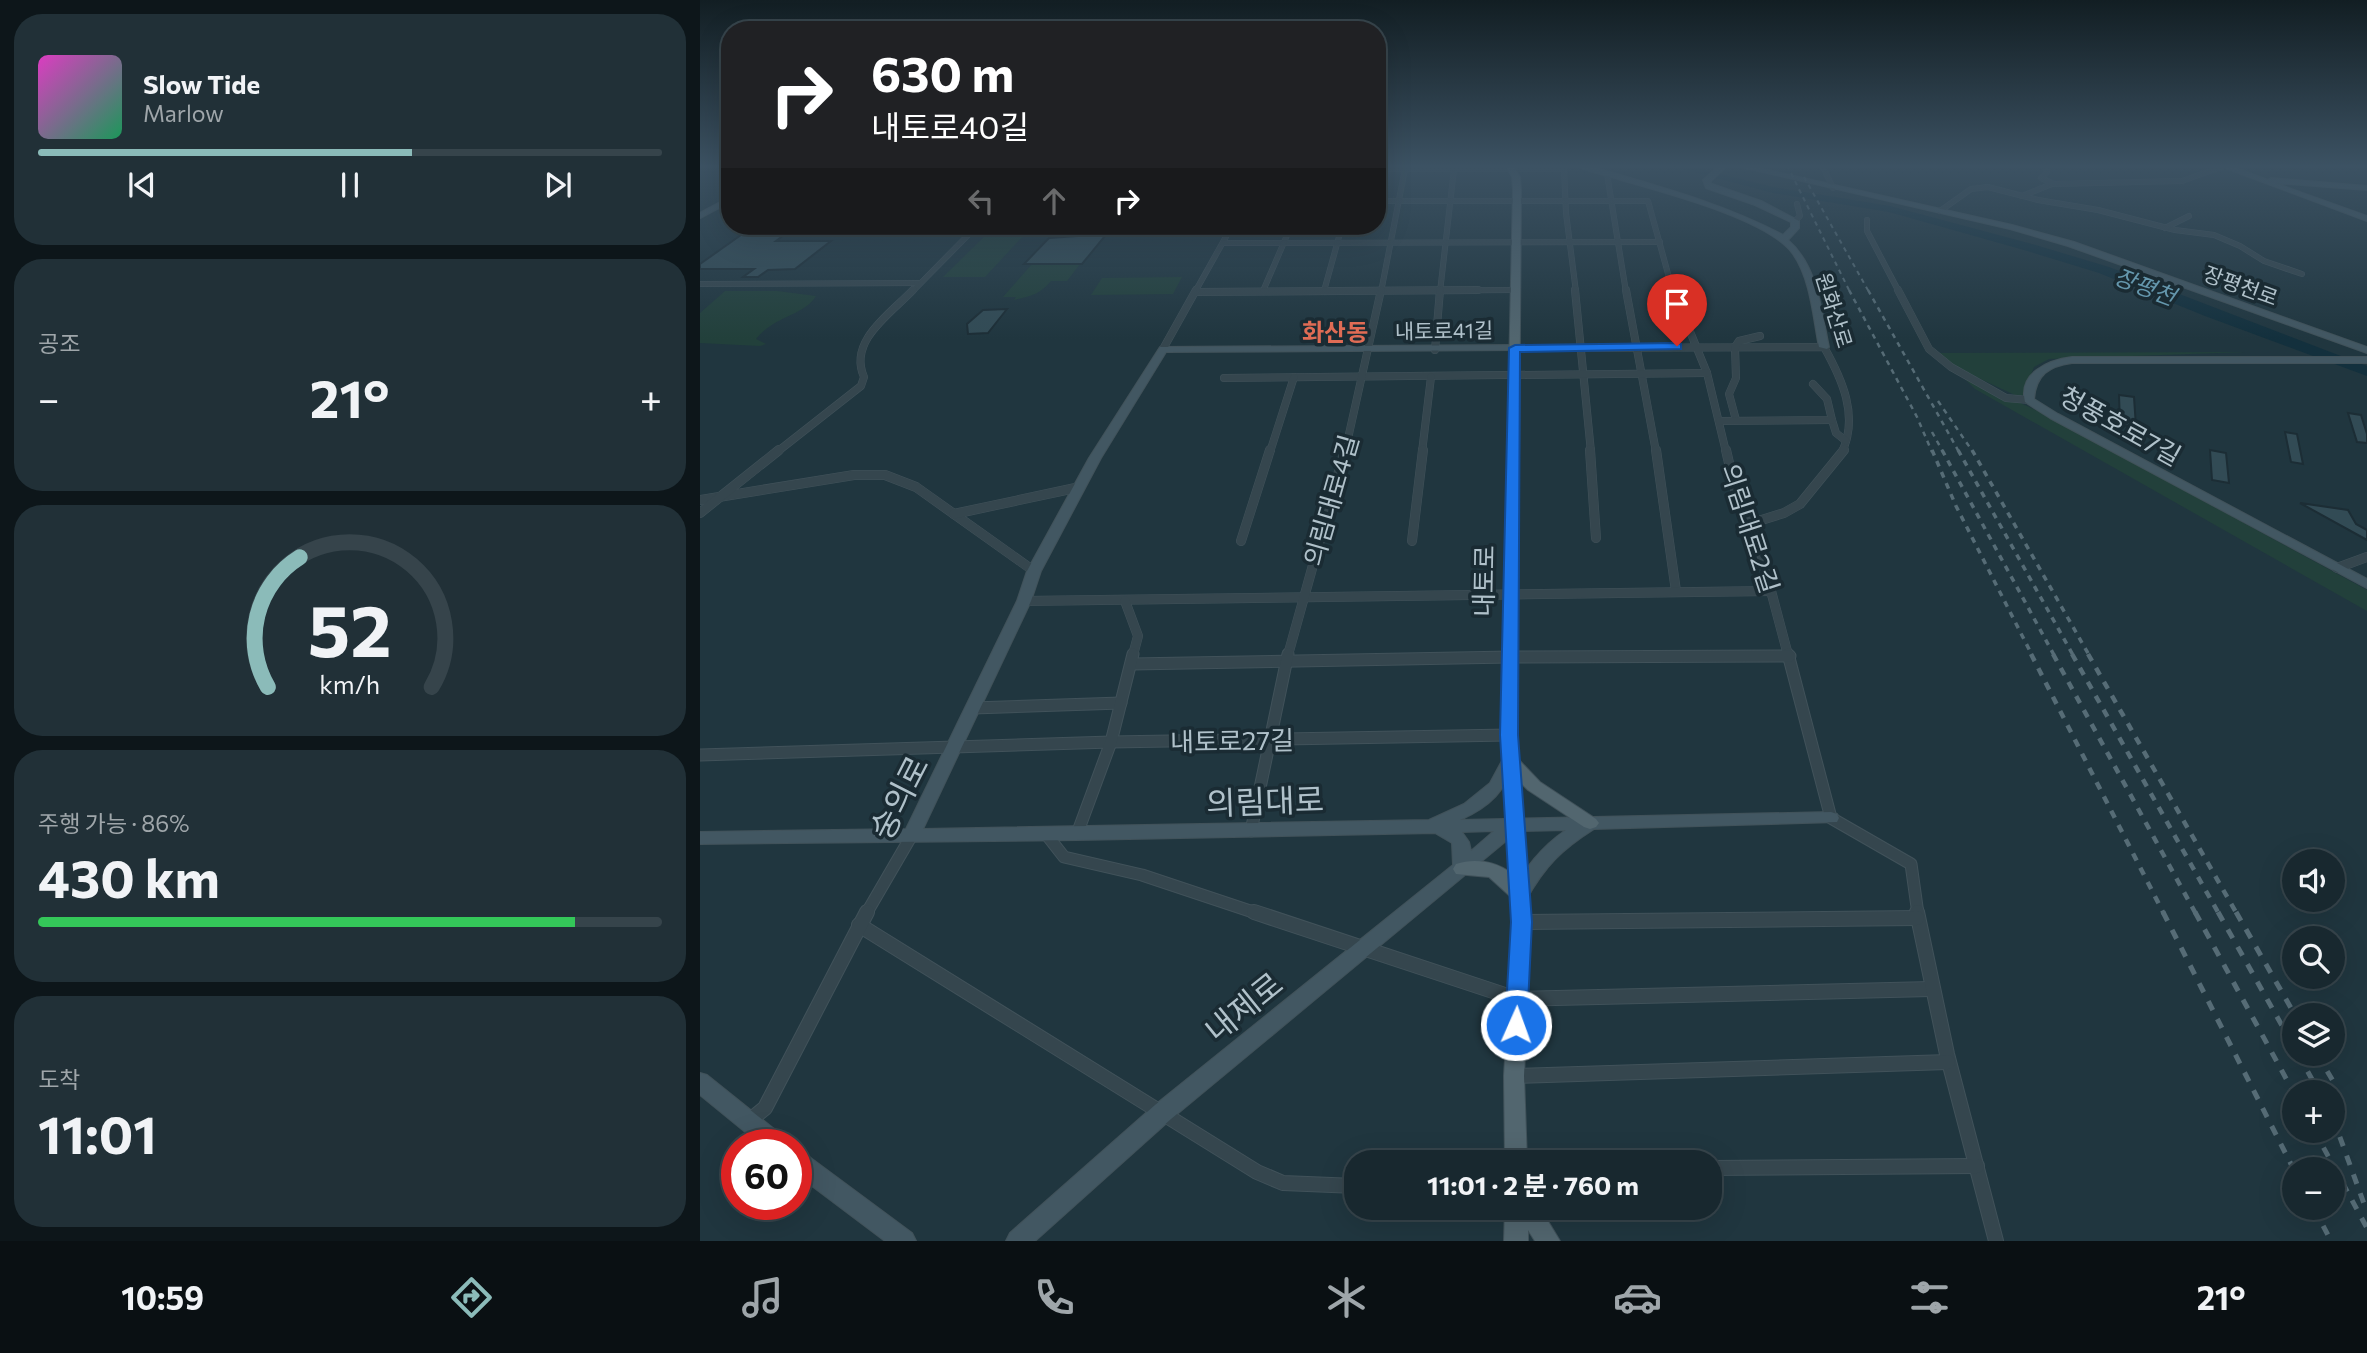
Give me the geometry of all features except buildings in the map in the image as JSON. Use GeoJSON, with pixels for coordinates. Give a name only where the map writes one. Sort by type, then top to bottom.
{"type":"FeatureCollection","features":[{"type":"Feature","properties":{"kind":"main road","name":"내토로"},"geometry":{"type":"LineString","coordinates":[[1516,223],[1509,735],[1522,922],[1514,1076],[1516,1150]]}},
{"type":"Feature","properties":{"kind":"main road"},"geometry":{"type":"LineString","coordinates":[[1510,761],[1534,786],[1590,823]]}},
{"type":"Feature","properties":{"kind":"main road"},"geometry":{"type":"LineString","coordinates":[[1462,869],[1485,867],[1502,874],[1520,895]]}},
{"type":"Feature","properties":{"kind":"main road"},"geometry":{"type":"LineString","coordinates":[[1516,1220],[1516,1241]]}},
{"type":"Feature","properties":{"kind":"main road"},"geometry":{"type":"LineString","coordinates":[[1535,1220],[1548,1241]]}},
{"type":"Feature","properties":{"kind":"street","name":"의림대로4길"},"geometry":{"type":"LineString","coordinates":[[1251,831],[1286,662],[1338,481],[1369,350],[1395,223]]}},
{"type":"Feature","properties":{"kind":"street"},"geometry":{"type":"LineString","coordinates":[[1435,350],[1447,223]]}},
{"type":"Feature","properties":{"kind":"street"},"geometry":{"type":"LineString","coordinates":[[1566,223],[1592,450],[1596,538]]}},
{"type":"Feature","properties":{"kind":"street"},"geometry":{"type":"LineString","coordinates":[[1616,223],[1640,374],[1656,449],[1666,536],[1676,591]]}},
{"type":"Feature","properties":{"kind":"street","name":"의림대로2길"},"geometry":{"type":"LineString","coordinates":[[1654,223],[1672,291],[1698,346],[1707,373],[1739,506],[1752,523],[1790,656],[1831,818]]}},
{"type":"Feature","properties":{"kind":"street"},"geometry":{"type":"LineString","coordinates":[[1751,223],[1785,238],[1795,228],[1795,223]]}},
{"type":"Feature","properties":{"kind":"street"},"geometry":{"type":"LineString","coordinates":[[1867,223],[1867,230],[1929,349],[1951,367],[2006,398],[2029,400]]}},
{"type":"Feature","properties":{"kind":"street","name":"장평천로"},"geometry":{"type":"LineString","coordinates":[[1994,223],[2101,253],[2367,350]]}},
{"type":"Feature","properties":{"kind":"street"},"geometry":{"type":"LineString","coordinates":[[2146,223],[2220,237],[2264,261],[2302,274]]}},
{"type":"Feature","properties":{"kind":"street"},"geometry":{"type":"LineString","coordinates":[[2165,228],[2175,223]]}},
{"type":"Feature","properties":{"kind":"street"},"geometry":{"type":"LineString","coordinates":[[700,513],[861,386],[864,381],[858,363],[865,339],[968,235]]}},
{"type":"Feature","properties":{"kind":"street","name":"숭의로"},"geometry":{"type":"LineString","coordinates":[[747,1122],[765,1108],[859,925],[912,835],[1024,601],[1034,571],[1080,487],[1197,292],[1227,235]]}},
{"type":"Feature","properties":{"kind":"street"},"geometry":{"type":"LineString","coordinates":[[1264,291],[1287,235]]}},
{"type":"Feature","properties":{"kind":"street"},"geometry":{"type":"LineString","coordinates":[[1324,291],[1339,235]]}},
{"type":"Feature","properties":{"kind":"street","name":"원화산로"},"geometry":{"type":"LineString","coordinates":[[1752,523],[1784,513],[1800,504],[1844,450],[1851,417],[1840,376],[1824,347],[1809,280],[1796,252],[1785,238]]}},
{"type":"Feature","properties":{"kind":"street"},"geometry":{"type":"LineString","coordinates":[[1223,243],[1660,242]]}},
{"type":"Feature","properties":{"kind":"street"},"geometry":{"type":"LineString","coordinates":[[700,284],[919,283]]}},
{"type":"Feature","properties":{"kind":"street"},"geometry":{"type":"LineString","coordinates":[[1197,292],[1516,290]]}},
{"type":"Feature","properties":{"kind":"street"},"geometry":{"type":"LineString","coordinates":[[1736,420],[1729,394],[1737,372],[1735,347],[1739,341],[1760,336]]}},
{"type":"Feature","properties":{"kind":"street"},"geometry":{"type":"LineString","coordinates":[[1515,348],[1824,347]]}},
{"type":"Feature","properties":{"kind":"street","name":"내토로41길"},"geometry":{"type":"LineString","coordinates":[[1163,349],[1515,348]]}},
{"type":"Feature","properties":{"kind":"street","name":"청풍호로7길"},"geometry":{"type":"LineString","coordinates":[[2367,360],[2059,361],[2042,367],[2029,394],[2029,400],[2066,422],[2367,584]]}},
{"type":"Feature","properties":{"kind":"street"},"geometry":{"type":"LineString","coordinates":[[1224,378],[1707,373]]}},
{"type":"Feature","properties":{"kind":"street"},"geometry":{"type":"LineString","coordinates":[[1241,541],[1294,377]]}},
{"type":"Feature","properties":{"kind":"street"},"geometry":{"type":"LineString","coordinates":[[1412,541],[1431,377]]}},
{"type":"Feature","properties":{"kind":"street"},"geometry":{"type":"LineString","coordinates":[[1813,384],[1827,399],[1836,433],[1846,441]]}},
{"type":"Feature","properties":{"kind":"street"},"geometry":{"type":"LineString","coordinates":[[1720,421],[1832,420]]}},
{"type":"Feature","properties":{"kind":"street"},"geometry":{"type":"LineString","coordinates":[[700,500],[872,474],[897,478],[916,487],[1034,571]]}},
{"type":"Feature","properties":{"kind":"street"},"geometry":{"type":"LineString","coordinates":[[954,514],[1080,487]]}},
{"type":"Feature","properties":{"kind":"street"},"geometry":{"type":"LineString","coordinates":[[2337,568],[2367,557]]}},
{"type":"Feature","properties":{"kind":"street"},"geometry":{"type":"LineString","coordinates":[[1024,601],[1771,590]]}},
{"type":"Feature","properties":{"kind":"street"},"geometry":{"type":"LineString","coordinates":[[1077,834],[1111,742],[1138,636],[1125,601]]}},
{"type":"Feature","properties":{"kind":"street"},"geometry":{"type":"LineString","coordinates":[[1132,664],[1510,657],[1790,656]]}},
{"type":"Feature","properties":{"kind":"street"},"geometry":{"type":"LineString","coordinates":[[973,708],[1121,703]]}},
{"type":"Feature","properties":{"kind":"street","name":"내토로27길"},"geometry":{"type":"LineString","coordinates":[[700,755],[1111,742],[1509,735]]}},
{"type":"Feature","properties":{"kind":"street"},"geometry":{"type":"LineString","coordinates":[[1432,825],[1470,807],[1496,787],[1510,761]]}},
{"type":"Feature","properties":{"kind":"street"},"geometry":{"type":"LineString","coordinates":[[1831,818],[1911,864],[1917,918],[1931,989],[1996,1241]]}},
{"type":"Feature","properties":{"kind":"street","name":"의림대로"},"geometry":{"type":"LineString","coordinates":[[700,838],[1251,831],[1831,818]]}},
{"type":"Feature","properties":{"kind":"street"},"geometry":{"type":"LineString","coordinates":[[1520,895],[1537,863],[1560,841],[1590,823]]}},
{"type":"Feature","properties":{"kind":"street"},"geometry":{"type":"LineString","coordinates":[[1432,825],[1455,833],[1462,844],[1462,869]]}},
{"type":"Feature","properties":{"kind":"street","name":"내제로"},"geometry":{"type":"LineString","coordinates":[[1018,1241],[1163,1112],[1514,825]]}},
{"type":"Feature","properties":{"kind":"street"},"geometry":{"type":"LineString","coordinates":[[1046,834],[1064,857],[1142,875],[1517,999],[1931,989]]}},
{"type":"Feature","properties":{"kind":"street"},"geometry":{"type":"LineString","coordinates":[[1522,922],[1917,918]]}},
{"type":"Feature","properties":{"kind":"street"},"geometry":{"type":"LineString","coordinates":[[859,925],[1257,1172],[1283,1183],[1344,1186]]}},
{"type":"Feature","properties":{"kind":"street"},"geometry":{"type":"LineString","coordinates":[[1514,1076],[1948,1062]]}},
{"type":"Feature","properties":{"kind":"street"},"geometry":{"type":"LineString","coordinates":[[700,1082],[756,1129]]}},
{"type":"Feature","properties":{"kind":"street"},"geometry":{"type":"LineString","coordinates":[[1722,1168],[1977,1166]]}},
{"type":"Feature","properties":{"kind":"street"},"geometry":{"type":"LineString","coordinates":[[812,1172],[904,1241]]}},
{"type":"Feature","properties":{"kind":"green space"},"geometry":{"type":"Polygon","coordinates":[[[986,235],[1024,235],[985,277],[943,277],[986,235]]]}},
{"type":"Feature","properties":{"kind":"green space"},"geometry":{"type":"Polygon","coordinates":[[[1032,264],[1080,264],[1067,281],[1051,281],[1039,292],[1014,300],[1016,297],[1003,297],[1032,264]]]}},
{"type":"Feature","properties":{"kind":"green space"},"geometry":{"type":"Polygon","coordinates":[[[1182,277],[1173,294],[1091,295],[1102,278],[1182,277]]]}},
{"type":"Feature","properties":{"kind":"green space"},"geometry":{"type":"Polygon","coordinates":[[[725,291],[777,291],[816,296],[811,303],[772,325],[756,339],[766,344],[700,343],[700,313],[725,291]]]}},
{"type":"Feature","properties":{"kind":"green space"},"geometry":{"type":"Polygon","coordinates":[[[2246,352],[2049,359],[2034,367],[2023,395],[2017,396],[1946,363],[1936,353],[2246,352]]]}},
{"type":"Feature","properties":{"kind":"green space"},"geometry":{"type":"Polygon","coordinates":[[[1962,376],[2042,413],[2367,590],[2367,611],[1975,389],[1962,376]]]}},
{"type":"Feature","properties":{"kind":"waterway","name":"장평천"},"geometry":{"type":"LineString","coordinates":[[1941,223],[2104,270],[2210,313],[2367,371]]}},
{"type":"Feature","properties":{"kind":"railway"},"geometry":{"type":"LineString","coordinates":[[1816,223],[1849,290]]}},
{"type":"Feature","properties":{"kind":"railway"},"geometry":{"type":"LineString","coordinates":[[1830,223],[1869,292]]}},
{"type":"Feature","properties":{"kind":"railway"},"geometry":{"type":"LineString","coordinates":[[1849,290],[1917,417],[1932,452]]}},
{"type":"Feature","properties":{"kind":"railway"},"geometry":{"type":"LineString","coordinates":[[1868,290],[1959,452]]}},
{"type":"Feature","properties":{"kind":"railway"},"geometry":{"type":"LineString","coordinates":[[1938,401],[1973,452]]}},
{"type":"Feature","properties":{"kind":"railway"},"geometry":{"type":"LineString","coordinates":[[1932,432],[1943,452]]}},
{"type":"Feature","properties":{"kind":"railway"},"geometry":{"type":"LineString","coordinates":[[1932,450],[1956,506],[2032,655]]}},
{"type":"Feature","properties":{"kind":"railway"},"geometry":{"type":"LineString","coordinates":[[1942,450],[2054,655]]}},
{"type":"Feature","properties":{"kind":"railway"},"geometry":{"type":"LineString","coordinates":[[1958,450],[2073,655]]}},
{"type":"Feature","properties":{"kind":"railway"},"geometry":{"type":"LineString","coordinates":[[1972,450],[2089,655]]}},
{"type":"Feature","properties":{"kind":"railway"},"geometry":{"type":"LineString","coordinates":[[2031,654],[2164,914]]}},
{"type":"Feature","properties":{"kind":"railway"},"geometry":{"type":"LineString","coordinates":[[2053,654],[2196,914]]}},
{"type":"Feature","properties":{"kind":"railway"},"geometry":{"type":"LineString","coordinates":[[2072,654],[2219,914]]}},
{"type":"Feature","properties":{"kind":"railway"},"geometry":{"type":"LineString","coordinates":[[2088,654],[2237,914]]}},
{"type":"Feature","properties":{"kind":"railway"},"geometry":{"type":"LineString","coordinates":[[2163,912],[2287,1157]]}},
{"type":"Feature","properties":{"kind":"railway"},"geometry":{"type":"LineString","coordinates":[[2195,912],[2287,1080]]}},
{"type":"Feature","properties":{"kind":"railway"},"geometry":{"type":"LineString","coordinates":[[2218,912],[2282,1026]]}},
{"type":"Feature","properties":{"kind":"railway"},"geometry":{"type":"LineString","coordinates":[[2236,912],[2288,1003]]}},
{"type":"Feature","properties":{"kind":"railway"},"geometry":{"type":"LineString","coordinates":[[2305,1066],[2312,1080]]}},
{"type":"Feature","properties":{"kind":"railway"},"geometry":{"type":"LineString","coordinates":[[2324,1066],[2332,1080]]}},
{"type":"Feature","properties":{"kind":"railway"},"geometry":{"type":"LineString","coordinates":[[2321,1143],[2367,1228]]}},
{"type":"Feature","properties":{"kind":"railway"},"geometry":{"type":"LineString","coordinates":[[2342,1143],[2367,1212]]}},
{"type":"Feature","properties":{"kind":"railway"},"geometry":{"type":"LineString","coordinates":[[2320,1220],[2331,1241]]}},
{"type":"Feature","properties":{"kind":"district","name":"화산동"},"geometry":{"type":"Point","coordinates":[1335,331]}},
{"type":"Feature","properties":{"kind":"route"},"geometry":{"type":"LineString","coordinates":[[1516,1025],[1522,922],[1509,735],[1515,348],[1677,346]]}}]}
